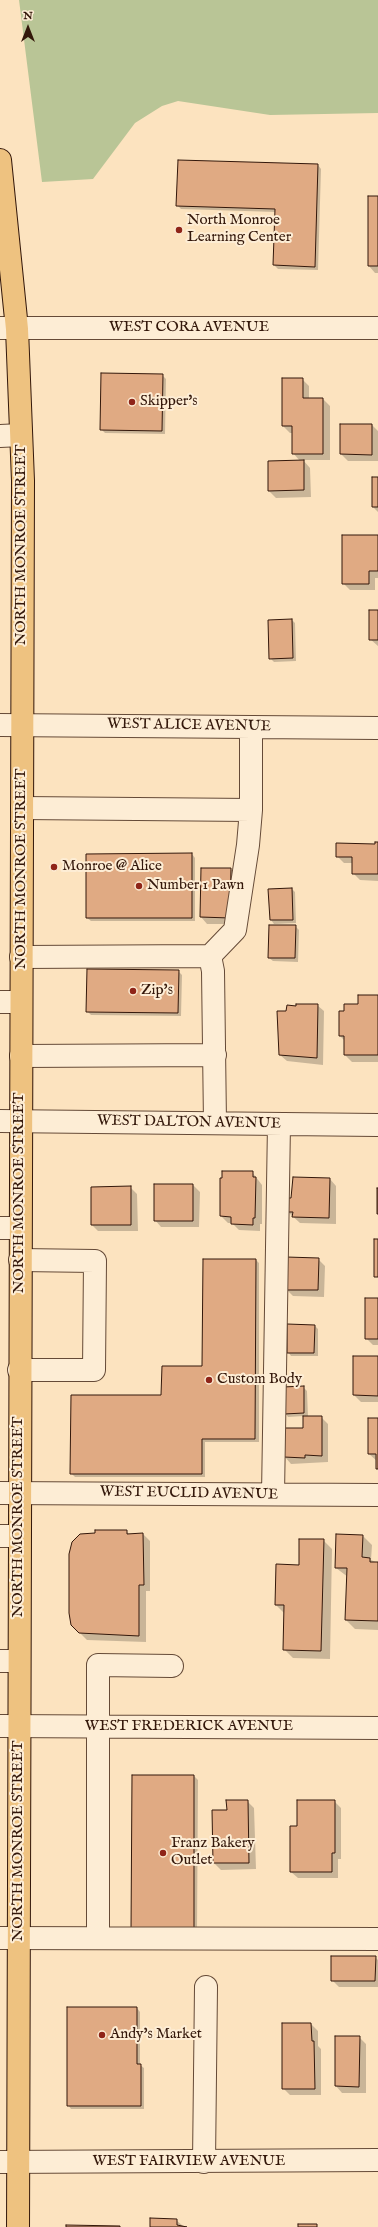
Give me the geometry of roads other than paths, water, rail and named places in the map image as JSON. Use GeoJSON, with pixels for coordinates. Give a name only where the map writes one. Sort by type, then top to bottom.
{"type":"FeatureCollection","features":[{"type":"Feature","properties":{"kind":"main road","name":"NORTH MONROE STREET"},"geometry":{"type":"LineString","coordinates":[[0,160],[8,329],[11,436],[23,481],[21,956],[11,1002],[21,1056],[10,1121],[10,1228],[20,1260],[19,1370],[9,1492],[9,2162],[18,2227]]}},
{"type":"Feature","properties":{"kind":"street","name":"WEST CORA AVENUE"},"geometry":{"type":"LineString","coordinates":[[8,329],[378,328]]}},
{"type":"Feature","properties":{"kind":"street","name":"WEST ALICE AVENUE"},"geometry":{"type":"LineString","coordinates":[[0,725],[378,728]]}},
{"type":"Feature","properties":{"kind":"street"},"geometry":{"type":"LineString","coordinates":[[21,956],[210,956],[235,930],[252,810],[251,727]]}},
{"type":"Feature","properties":{"kind":"street"},"geometry":{"type":"LineString","coordinates":[[22,808],[252,810]]}},
{"type":"Feature","properties":{"kind":"street"},"geometry":{"type":"LineString","coordinates":[[210,956],[213,971],[216,1123]]}},
{"type":"Feature","properties":{"kind":"street"},"geometry":{"type":"LineString","coordinates":[[21,1056],[214,1055]]}},
{"type":"Feature","properties":{"kind":"street","name":"WEST DALTON AVENUE"},"geometry":{"type":"LineString","coordinates":[[10,1121],[378,1125]]}},
{"type":"Feature","properties":{"kind":"street"},"geometry":{"type":"LineString","coordinates":[[273,1494],[279,1124]]}},
{"type":"Feature","properties":{"kind":"street"},"geometry":{"type":"LineString","coordinates":[[19,1370],[94,1370],[95,1261],[20,1260]]}},
{"type":"Feature","properties":{"kind":"street","name":"WEST EUCLID AVENUE"},"geometry":{"type":"LineString","coordinates":[[9,1492],[378,1495]]}},
{"type":"Feature","properties":{"kind":"street"},"geometry":{"type":"LineString","coordinates":[[98,1938],[98,1665],[172,1666]]}},
{"type":"Feature","properties":{"kind":"street","name":"WEST FREDERICK AVENUE"},"geometry":{"type":"LineString","coordinates":[[10,1726],[378,1728]]}},
{"type":"Feature","properties":{"kind":"street"},"geometry":{"type":"LineString","coordinates":[[10,1938],[378,1939]]}},
{"type":"Feature","properties":{"kind":"street"},"geometry":{"type":"LineString","coordinates":[[204,2162],[206,1987]]}},
{"type":"Feature","properties":{"kind":"street","name":"WEST FAIRVIEW AVENUE"},"geometry":{"type":"LineString","coordinates":[[9,2162],[378,2160]]}},
{"type":"Feature","properties":{"kind":"place","name":"North Monroe Learning Center"},"geometry":{"type":"Point","coordinates":[179,230]}},
{"type":"Feature","properties":{"kind":"place","name":"Skipper's"},"geometry":{"type":"Point","coordinates":[132,402]}},
{"type":"Feature","properties":{"kind":"place","name":"Monroe @ Alice"},"geometry":{"type":"Point","coordinates":[54,867]}},
{"type":"Feature","properties":{"kind":"place","name":"Number 1 Pawn"},"geometry":{"type":"Point","coordinates":[139,886]}},
{"type":"Feature","properties":{"kind":"place","name":"Zip's"},"geometry":{"type":"Point","coordinates":[133,991]}},
{"type":"Feature","properties":{"kind":"place","name":"Custom Body"},"geometry":{"type":"Point","coordinates":[209,1380]}},
{"type":"Feature","properties":{"kind":"place","name":"Franz Bakery Outlet"},"geometry":{"type":"Point","coordinates":[163,1853]}},
{"type":"Feature","properties":{"kind":"place","name":"Andy's Market"},"geometry":{"type":"Point","coordinates":[102,2035]}}]}
